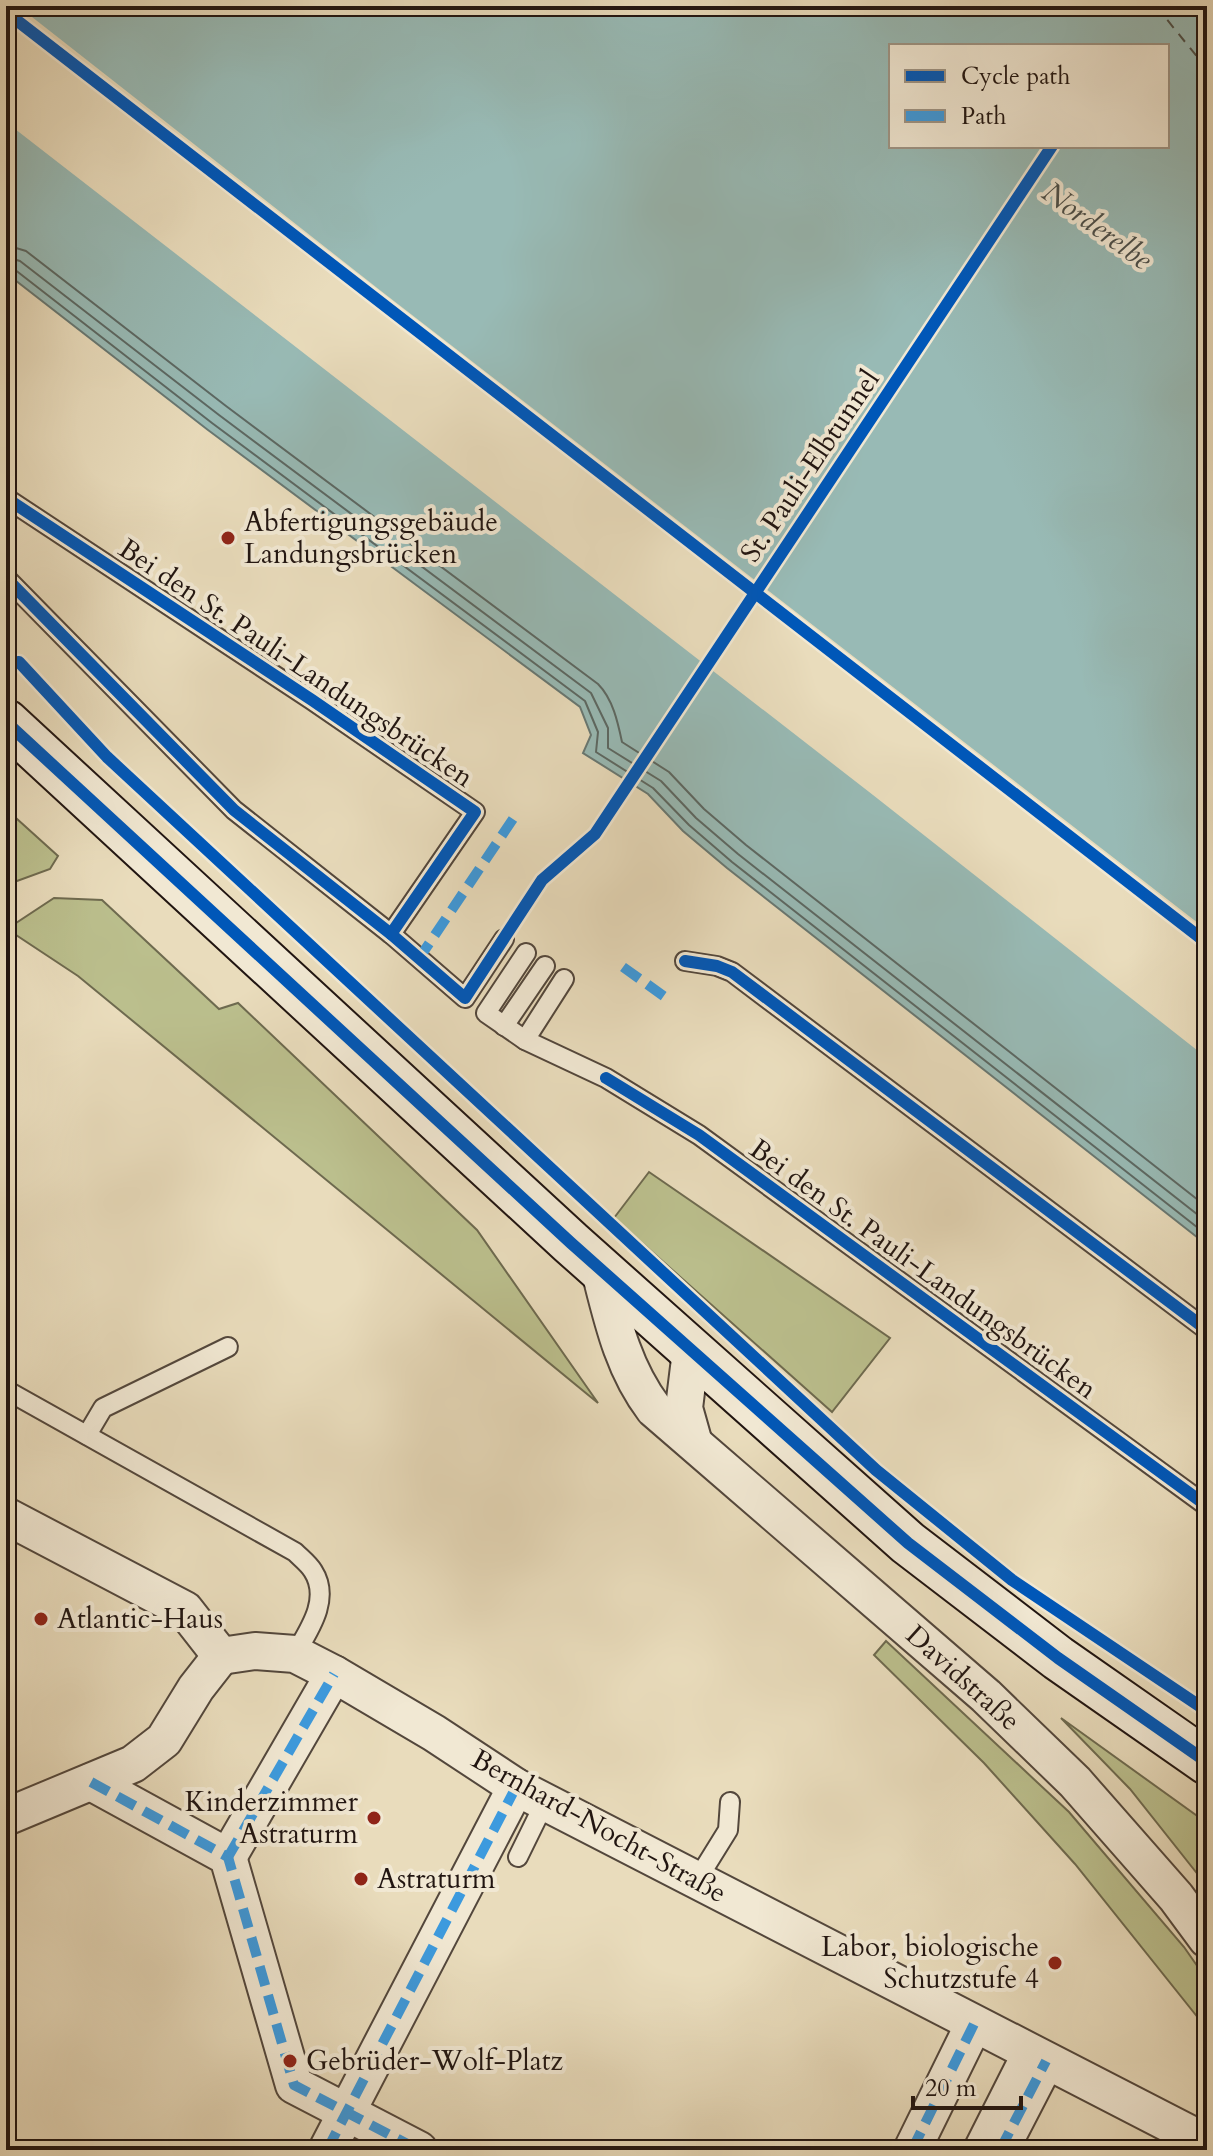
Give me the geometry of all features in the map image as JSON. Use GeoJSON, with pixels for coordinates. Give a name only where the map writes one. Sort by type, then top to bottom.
{"type":"FeatureCollection","features":[{"type":"Feature","properties":{"kind":"main road"},"geometry":{"type":"LineString","coordinates":[[6,722],[691,1351],[908,1543],[1058,1658],[1207,1762]]}},
{"type":"Feature","properties":{"kind":"street","name":"Davidstraße"},"geometry":{"type":"LineString","coordinates":[[599,1267],[618,1342],[634,1380],[663,1418],[693,1440],[986,1696],[1075,1782],[1176,1897],[1207,1939]]}},
{"type":"Feature","properties":{"kind":"street"},"geometry":{"type":"LineString","coordinates":[[691,1351],[684,1408],[693,1440]]}},
{"type":"Feature","properties":{"kind":"street"},"geometry":{"type":"LineString","coordinates":[[6,1516],[185,1610],[221,1656],[196,1688],[164,1740],[133,1764],[6,1817]]}},
{"type":"Feature","properties":{"kind":"street","name":"Bernhard-Nocht-Straße"},"geometry":{"type":"LineString","coordinates":[[221,1656],[255,1651],[295,1654],[434,1733],[531,1794],[1207,2143]]}},
{"type":"Feature","properties":{"kind":"street"},"geometry":{"type":"LineString","coordinates":[[228,1857],[334,1674]]}},
{"type":"Feature","properties":{"kind":"street"},"geometry":{"type":"LineString","coordinates":[[91,1782],[228,1857],[294,2085],[419,2150]]}},
{"type":"Feature","properties":{"kind":"street"},"geometry":{"type":"LineString","coordinates":[[327,2150],[531,1794]]}},
{"type":"Feature","properties":{"kind":"street"},"geometry":{"type":"LineString","coordinates":[[912,2150],[974,2024]]}},
{"type":"Feature","properties":{"kind":"street"},"geometry":{"type":"LineString","coordinates":[[1000,2150],[1035,2055]]}},
{"type":"Feature","properties":{"kind":"lane","name":"Bei den St. Pauli-Landungsbrücken"},"geometry":{"type":"LineString","coordinates":[[6,498],[475,812],[391,934]]}},
{"type":"Feature","properties":{"kind":"lane"},"geometry":{"type":"LineString","coordinates":[[6,578],[234,810],[391,934],[465,998],[504,939]]}},
{"type":"Feature","properties":{"kind":"lane","name":"Bei den St. Pauli-Landungsbrücken"},"geometry":{"type":"LineString","coordinates":[[526,953],[486,1013],[525,1040],[606,1078],[699,1135],[1207,1506]]}},
{"type":"Feature","properties":{"kind":"lane"},"geometry":{"type":"LineString","coordinates":[[685,961],[717,966],[732,972],[1207,1330]]}},
{"type":"Feature","properties":{"kind":"lane"},"geometry":{"type":"LineString","coordinates":[[504,1026],[545,966]]}},
{"type":"Feature","properties":{"kind":"lane"},"geometry":{"type":"LineString","coordinates":[[525,1040],[564,979]]}},
{"type":"Feature","properties":{"kind":"lane"},"geometry":{"type":"LineString","coordinates":[[87,1435],[103,1408],[228,1347]]}},
{"type":"Feature","properties":{"kind":"lane"},"geometry":{"type":"LineString","coordinates":[[6,1390],[295,1552],[314,1571],[320,1590],[316,1619],[295,1654]]}},
{"type":"Feature","properties":{"kind":"lane"},"geometry":{"type":"LineString","coordinates":[[518,1857],[531,1794]]}},
{"type":"Feature","properties":{"kind":"lane"},"geometry":{"type":"LineString","coordinates":[[697,1880],[728,1830],[730,1802]]}},
{"type":"Feature","properties":{"kind":"lane"},"geometry":{"type":"LineString","coordinates":[[972,2150],[1035,2055]]}},
{"type":"Feature","properties":{"kind":"green space"},"geometry":{"type":"Polygon","coordinates":[[[6,809],[58,856],[50,869],[6,885],[6,809]]]}},
{"type":"Feature","properties":{"kind":"green space"},"geometry":{"type":"Polygon","coordinates":[[[54,898],[102,900],[219,1009],[238,1003],[477,1230],[598,1403],[78,976],[7,929],[54,898]]]}},
{"type":"Feature","properties":{"kind":"green space"},"geometry":{"type":"Polygon","coordinates":[[[649,1172],[890,1338],[832,1412],[614,1218],[649,1172]]]}},
{"type":"Feature","properties":{"kind":"green space"},"geometry":{"type":"Polygon","coordinates":[[[886,1641],[1069,1812],[1184,1947],[1207,1980],[1207,2029],[1075,1864],[984,1763],[874,1655],[886,1641]]]}},
{"type":"Feature","properties":{"kind":"green space"},"geometry":{"type":"Polygon","coordinates":[[[1061,1718],[1207,1823],[1207,1886],[1130,1789],[1061,1718]]]}},
{"type":"Feature","properties":{"kind":"water","name":"Norderelbe"},"geometry":{"type":"Polygon","coordinates":[[[6,6],[1207,6],[1207,1245],[727,868],[683,831],[648,794],[583,753],[591,735],[580,707],[208,430],[6,273],[6,6]]]}},
{"type":"Feature","properties":{"kind":"pier"},"geometry":{"type":"Polygon","coordinates":[[[6,6],[18,6],[1207,930],[1207,1058],[6,122],[6,6]]]}},
{"type":"Feature","properties":{"kind":"ferry route"},"geometry":{"type":"LineString","coordinates":[[1156,6],[1207,69]]}},
{"type":"Feature","properties":{"kind":"marked path"},"geometry":{"type":"LineString","coordinates":[[418,960],[517,813]]}},
{"type":"Feature","properties":{"kind":"marked path"},"geometry":{"type":"LineString","coordinates":[[623,967],[665,997]]}},
{"type":"Feature","properties":{"kind":"marked path"},"geometry":{"type":"LineString","coordinates":[[228,1857],[334,1674]]}},
{"type":"Feature","properties":{"kind":"marked path"},"geometry":{"type":"LineString","coordinates":[[91,1782],[228,1857],[294,2085],[419,2150]]}},
{"type":"Feature","properties":{"kind":"marked path"},"geometry":{"type":"LineString","coordinates":[[327,2150],[516,1787]]}},
{"type":"Feature","properties":{"kind":"marked path"},"geometry":{"type":"LineString","coordinates":[[912,2150],[974,2024]]}},
{"type":"Feature","properties":{"kind":"marked path"},"geometry":{"type":"LineString","coordinates":[[1000,2150],[1046,2061]]}},
{"type":"Feature","properties":{"kind":"cycle path"},"geometry":{"type":"LineString","coordinates":[[6,12],[1207,943]]}},
{"type":"Feature","properties":{"kind":"cycle path","name":"St. Pauli-Elbtunnel"},"geometry":{"type":"LineString","coordinates":[[6,578],[234,810],[391,934],[465,998],[542,880],[595,834],[1051,148]]}},
{"type":"Feature","properties":{"kind":"cycle path"},"geometry":{"type":"LineString","coordinates":[[6,498],[475,812],[391,934]]}},
{"type":"Feature","properties":{"kind":"cycle path"},"geometry":{"type":"LineString","coordinates":[[6,664],[19,662],[107,757],[876,1470],[1012,1580],[1207,1711]]}},
{"type":"Feature","properties":{"kind":"cycle path"},"geometry":{"type":"LineString","coordinates":[[6,722],[571,1243],[908,1543],[1058,1658],[1207,1762]]}},
{"type":"Feature","properties":{"kind":"cycle path"},"geometry":{"type":"LineString","coordinates":[[685,961],[717,966],[732,972],[1207,1330]]}},
{"type":"Feature","properties":{"kind":"cycle path"},"geometry":{"type":"LineString","coordinates":[[606,1078],[699,1135],[1207,1506]]}},
{"type":"Feature","properties":{"kind":"place","name":"Abfertigungsgebäude Landungsbrücken"},"geometry":{"type":"Point","coordinates":[228,538]}},
{"type":"Feature","properties":{"kind":"place","name":"Atlantic-Haus"},"geometry":{"type":"Point","coordinates":[41,1619]}},
{"type":"Feature","properties":{"kind":"place","name":"Kinderzimmer Astraturm"},"geometry":{"type":"Point","coordinates":[374,1818]}},
{"type":"Feature","properties":{"kind":"place","name":"Astraturm"},"geometry":{"type":"Point","coordinates":[361,1879]}},
{"type":"Feature","properties":{"kind":"place","name":"Labor, biologische Schutzstufe 4"},"geometry":{"type":"Point","coordinates":[1055,1963]}},
{"type":"Feature","properties":{"kind":"place","name":"Gebrüder-Wolf-Platz"},"geometry":{"type":"Point","coordinates":[290,2061]}}]}
